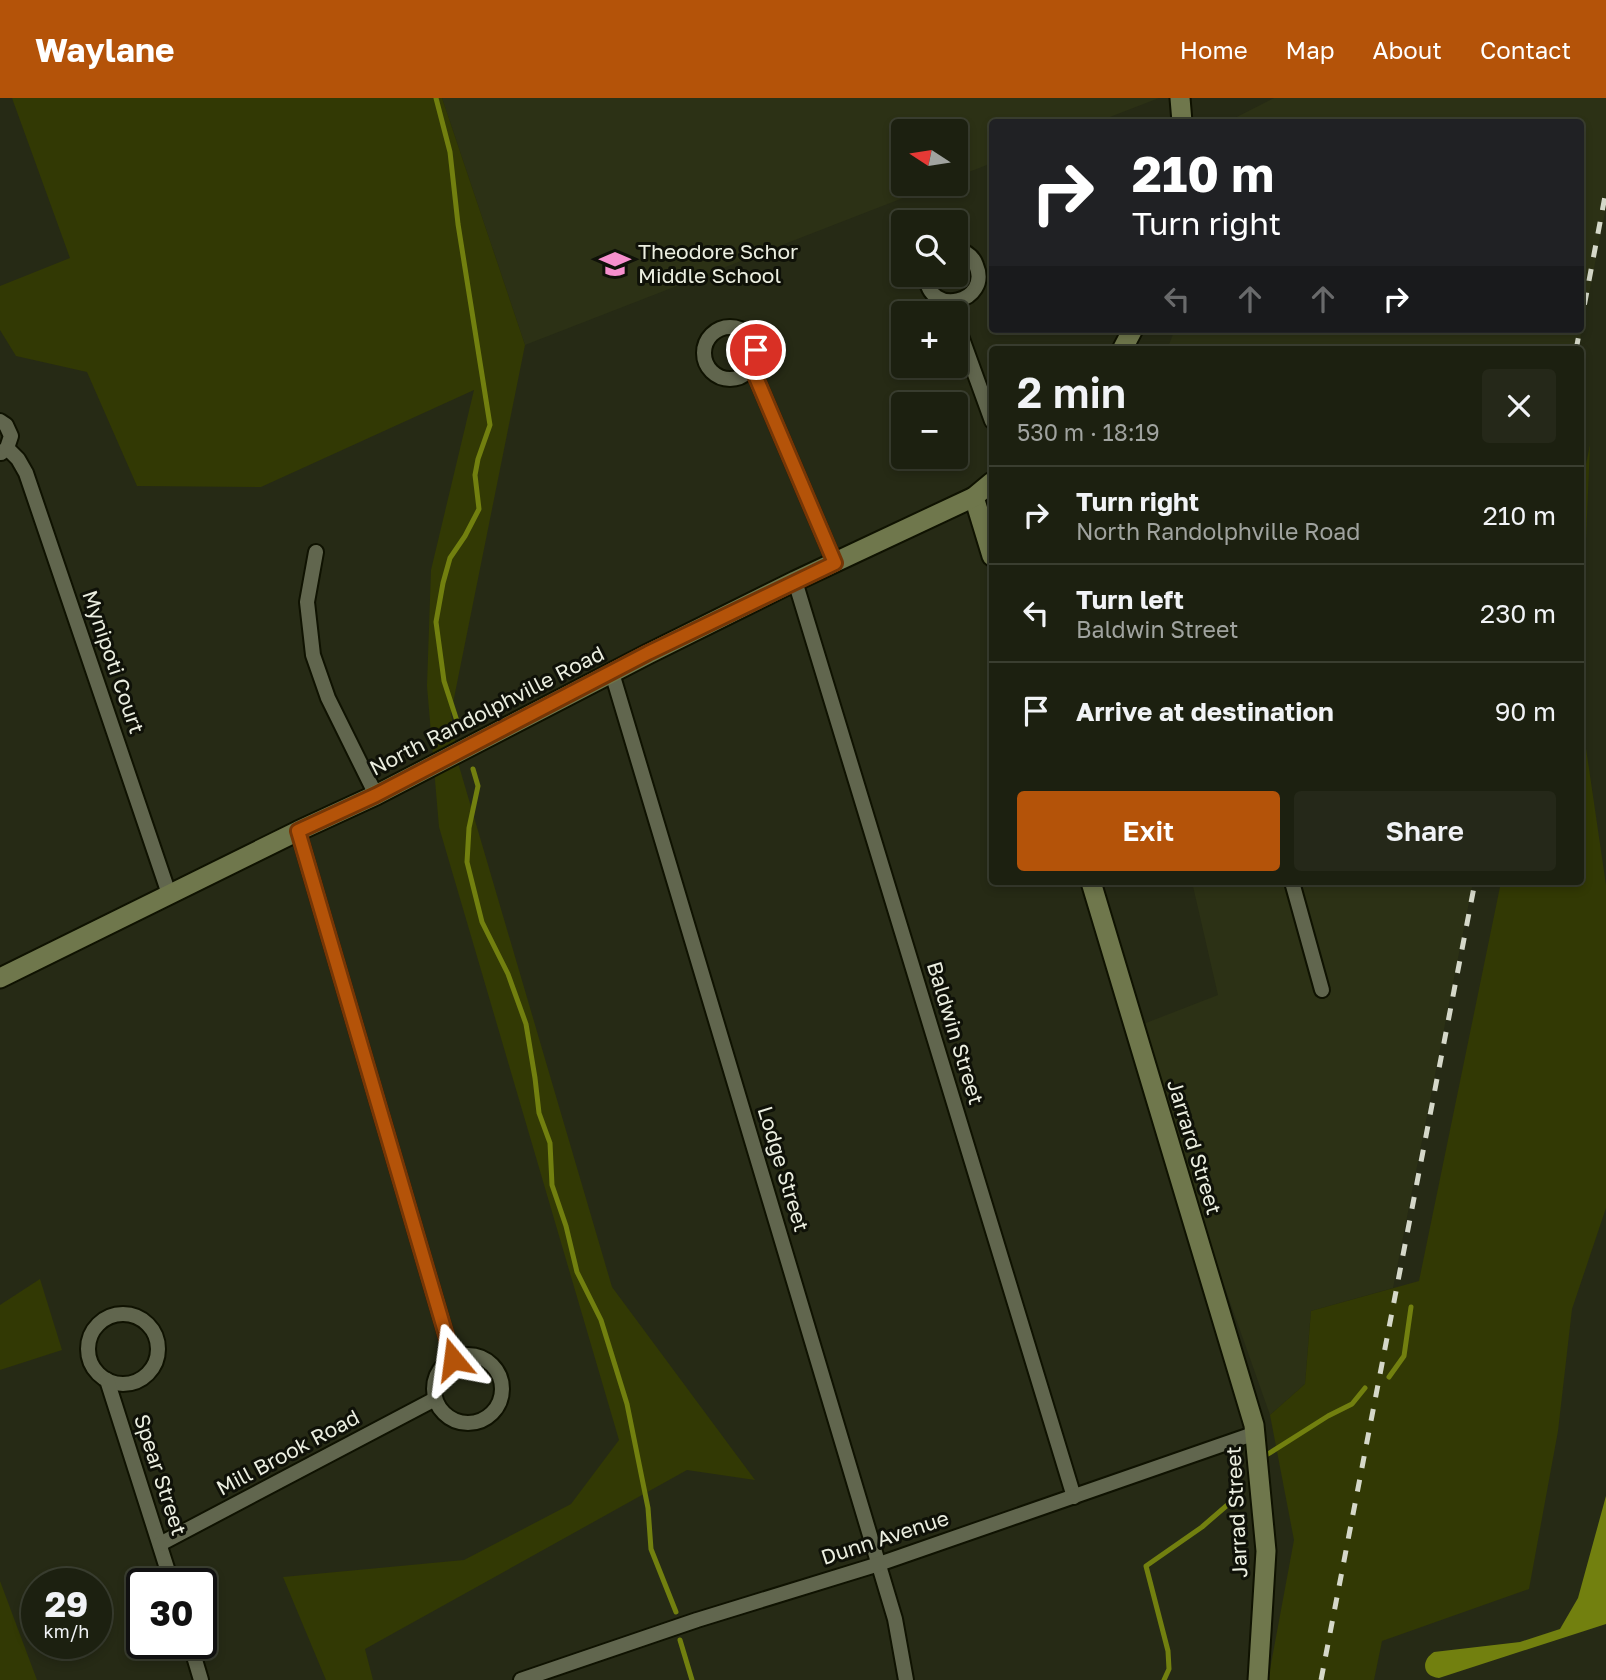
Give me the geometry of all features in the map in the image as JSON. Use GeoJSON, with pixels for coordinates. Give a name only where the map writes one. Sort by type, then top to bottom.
{"type":"FeatureCollection","features":[{"type":"Feature","properties":{"kind":"street"},"geometry":{"type":"LineString","coordinates":[[1180,98],[1182,119]]}},
{"type":"Feature","properties":{"kind":"street"},"geometry":{"type":"LineString","coordinates":[[959,301],[969,296],[979,278],[976,263],[968,254]]}},
{"type":"Feature","properties":{"kind":"street"},"geometry":{"type":"LineString","coordinates":[[929,287],[943,301]]}},
{"type":"Feature","properties":{"kind":"street"},"geometry":{"type":"LineString","coordinates":[[968,355],[989,413]]}},
{"type":"Feature","properties":{"kind":"street"},"geometry":{"type":"LineString","coordinates":[[752,368],[835,563]]}},
{"type":"Feature","properties":{"kind":"street","name":"Mynipoti Court"},"geometry":{"type":"LineString","coordinates":[[0,421],[6,425],[11,436],[4,451],[18,459],[26,473],[169,894]]}},
{"type":"Feature","properties":{"kind":"street","name":"North Randolphville Road"},"geometry":{"type":"LineString","coordinates":[[0,978],[376,795],[795,581],[974,497],[989,484]]}},
{"type":"Feature","properties":{"kind":"street"},"geometry":{"type":"LineString","coordinates":[[974,497],[989,546]]}},
{"type":"Feature","properties":{"kind":"street"},"geometry":{"type":"LineString","coordinates":[[316,552],[307,602],[313,656],[328,698],[376,795]]}},
{"type":"Feature","properties":{"kind":"street","name":"Baldwin Street"},"geometry":{"type":"LineString","coordinates":[[795,581],[1074,1497]]}},
{"type":"Feature","properties":{"kind":"street","name":"Lodge Street"},"geometry":{"type":"LineString","coordinates":[[612,673],[879,1564],[895,1619],[906,1680]]}},
{"type":"Feature","properties":{"kind":"street"},"geometry":{"type":"LineString","coordinates":[[298,831],[453,1359]]}},
{"type":"Feature","properties":{"kind":"street","name":"Jarrard Street"},"geometry":{"type":"LineString","coordinates":[[1092,885],[1254,1425]]}},
{"type":"Feature","properties":{"kind":"street"},"geometry":{"type":"LineString","coordinates":[[1293,885],[1322,990]]}},
{"type":"Feature","properties":{"kind":"street","name":"Spear Street"},"geometry":{"type":"LineString","coordinates":[[107,1380],[131,1384],[141,1380],[155,1364],[158,1342],[147,1323],[138,1317],[120,1314],[100,1323],[93,1332],[88,1353],[97,1373],[107,1380],[167,1568]]}},
{"type":"Feature","properties":{"kind":"street"},"geometry":{"type":"LineString","coordinates":[[462,1355],[483,1359],[492,1365],[498,1374],[501,1395],[498,1405],[483,1420],[460,1423],[440,1410],[435,1399],[433,1387],[436,1376],[443,1366],[462,1355]]}},
{"type":"Feature","properties":{"kind":"street","name":"Mill Brook Road"},"geometry":{"type":"LineString","coordinates":[[160,1544],[435,1399]]}},
{"type":"Feature","properties":{"kind":"street","name":"Dunn Avenue"},"geometry":{"type":"LineString","coordinates":[[521,1680],[697,1620],[879,1564],[1074,1497],[1250,1435],[1254,1425]]}},
{"type":"Feature","properties":{"kind":"street","name":"Jarrad Street"},"geometry":{"type":"LineString","coordinates":[[1254,1425],[1266,1551],[1258,1680]]}},
{"type":"Feature","properties":{"kind":"street"},"geometry":{"type":"LineString","coordinates":[[195,1659],[201,1680]]}},
{"type":"Feature","properties":{"kind":"shaded area"},"geometry":{"type":"Polygon","coordinates":[[[12,98],[442,98],[525,345],[451,713],[459,766],[612,1287],[755,1480],[687,1470],[365,1649],[373,1680],[326,1680],[283,1577],[464,1560],[571,1504],[619,1440],[439,827],[427,686],[431,570],[474,390],[261,487],[137,486],[87,372],[16,356],[0,330],[0,286],[70,258],[12,98]]]}},
{"type":"Feature","properties":{"kind":"shaded area","name":"Theodore Schor Middle School"},"geometry":{"type":"Polygon","coordinates":[[[442,98],[1159,98],[1105,119],[989,119],[989,164],[968,172],[968,119],[891,119],[891,196],[908,196],[525,345],[442,98]]]}},
{"type":"Feature","properties":{"kind":"shaded area"},"geometry":{"type":"Polygon","coordinates":[[[1274,98],[1606,98],[1606,207],[1584,319],[1584,119],[1233,119],[1274,98]]]}},
{"type":"Feature","properties":{"kind":"shaded area"},"geometry":{"type":"Polygon","coordinates":[[[1173,333],[1581,333],[1579,346],[1169,346],[1173,333]]]}},
{"type":"Feature","properties":{"kind":"shaded area"},"geometry":{"type":"Polygon","coordinates":[[[1590,445],[1584,587],[1584,473],[1590,445]]]}},
{"type":"Feature","properties":{"kind":"shaded area"},"geometry":{"type":"Polygon","coordinates":[[[1584,734],[1606,885],[1606,1208],[1572,1309],[1558,1431],[1529,1589],[1382,1641],[1374,1680],[1268,1680],[1294,1540],[1270,1415],[1305,1384],[1311,1311],[1419,1281],[1500,885],[1584,885],[1584,734]]]}},
{"type":"Feature","properties":{"kind":"shaded area"},"geometry":{"type":"Polygon","coordinates":[[[1193,885],[1472,885],[1393,1288],[1311,1311],[1305,1384],[1270,1415],[1133,1028],[1218,995],[1193,885]]]}},
{"type":"Feature","properties":{"kind":"shaded area"},"geometry":{"type":"Polygon","coordinates":[[[40,1279],[62,1350],[0,1370],[0,1305],[40,1279]]]}},
{"type":"Feature","properties":{"kind":"shaded area"},"geometry":{"type":"Polygon","coordinates":[[[1606,1496],[1606,1624],[1439,1678],[1427,1672],[1425,1664],[1434,1652],[1520,1642],[1560,1629],[1578,1598],[1606,1496]]]}},
{"type":"Feature","properties":{"kind":"shaded area"},"geometry":{"type":"Polygon","coordinates":[[[0,1581],[21,1637],[21,1659],[29,1659],[37,1680],[0,1680],[0,1581]]]}},
{"type":"Feature","properties":{"kind":"waterway"},"geometry":{"type":"LineString","coordinates":[[436,98],[450,152],[458,224],[490,425],[475,475],[479,509],[450,558],[436,622],[444,681],[457,721]]}},
{"type":"Feature","properties":{"kind":"waterway"},"geometry":{"type":"LineString","coordinates":[[473,769],[478,786],[469,828],[467,862],[482,922],[508,974],[526,1024],[539,1113],[550,1143],[552,1185],[566,1226],[577,1272],[601,1320],[627,1404],[648,1508],[651,1549],[676,1612]]}},
{"type":"Feature","properties":{"kind":"waterway"},"geometry":{"type":"LineString","coordinates":[[1389,1377],[1404,1356],[1411,1307]]}},
{"type":"Feature","properties":{"kind":"waterway"},"geometry":{"type":"LineString","coordinates":[[1268,1454],[1352,1404],[1365,1388]]}},
{"type":"Feature","properties":{"kind":"waterway"},"geometry":{"type":"LineString","coordinates":[[1164,1680],[1169,1669],[1168,1651],[1146,1566],[1202,1527],[1232,1501]]}},
{"type":"Feature","properties":{"kind":"waterway"},"geometry":{"type":"LineString","coordinates":[[680,1640],[692,1680]]}},
{"type":"Feature","properties":{"kind":"railway"},"geometry":{"type":"LineString","coordinates":[[1584,307],[1606,191]]}},
{"type":"Feature","properties":{"kind":"railway"},"geometry":{"type":"LineString","coordinates":[[1577,346],[1579,333]]}},
{"type":"Feature","properties":{"kind":"railway"},"geometry":{"type":"LineString","coordinates":[[1321,1680],[1474,885]]}},
{"type":"Feature","properties":{"kind":"place","name":"Theodore Schor Middle School"},"geometry":{"type":"Point","coordinates":[615,264]}},
{"type":"Feature","properties":{"kind":"route"},"geometry":{"type":"LineString","coordinates":[[453,1359],[298,831],[376,795],[648,653],[835,563],[752,368],[756,350]]}}]}
